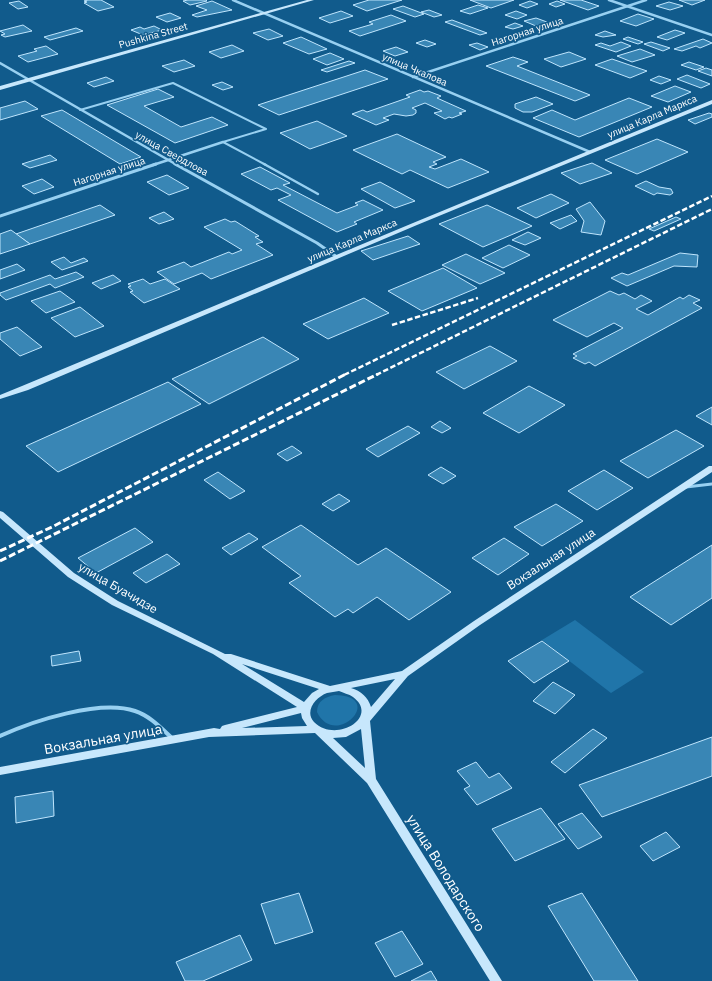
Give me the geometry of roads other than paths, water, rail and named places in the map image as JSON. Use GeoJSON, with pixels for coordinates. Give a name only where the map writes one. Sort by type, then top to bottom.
{"type":"FeatureCollection","features":[{"type":"Feature","properties":{"kind":"street","name":"улица Чкалова"},"geometry":{"type":"LineString","coordinates":[[233,0],[590,152]]}},
{"type":"Feature","properties":{"kind":"street","name":"Pushkina Street"},"geometry":{"type":"LineString","coordinates":[[0,88],[312,0]]}},
{"type":"Feature","properties":{"kind":"street"},"geometry":{"type":"LineString","coordinates":[[609,0],[712,35]]}},
{"type":"Feature","properties":{"kind":"street","name":"Нагорная улица"},"geometry":{"type":"LineString","coordinates":[[413,77],[646,0]]}},
{"type":"Feature","properties":{"kind":"street","name":"улица Свердлова"},"geometry":{"type":"LineString","coordinates":[[0,63],[167,160],[317,243],[337,257]]}},
{"type":"Feature","properties":{"kind":"street","name":"улица Карла Маркса"},"geometry":{"type":"LineString","coordinates":[[0,396],[32,385],[712,102]]}},
{"type":"Feature","properties":{"kind":"street","name":"Нагорная улица"},"geometry":{"type":"LineString","coordinates":[[0,216],[223,142]]}},
{"type":"Feature","properties":{"kind":"street","name":"Вокзальная улица"},"geometry":{"type":"LineString","coordinates":[[405,674],[477,623],[712,468]]}},
{"type":"Feature","properties":{"kind":"street","name":"улица Буачидзе"},"geometry":{"type":"LineString","coordinates":[[0,514],[71,575],[115,603],[216,652]]}},
{"type":"Feature","properties":{"kind":"street"},"geometry":{"type":"LineString","coordinates":[[216,652],[330,689],[349,690],[364,699],[368,713],[365,720],[371,780]]}},
{"type":"Feature","properties":{"kind":"street"},"geometry":{"type":"LineString","coordinates":[[216,652],[306,708]]}},
{"type":"Feature","properties":{"kind":"street"},"geometry":{"type":"LineString","coordinates":[[371,780],[308,720],[306,708],[314,696],[330,689],[405,674]]}},
{"type":"Feature","properties":{"kind":"street"},"geometry":{"type":"LineString","coordinates":[[317,729],[325,733],[344,734],[361,726],[405,674]]}},
{"type":"Feature","properties":{"kind":"street","name":"Вокзальная улица"},"geometry":{"type":"LineString","coordinates":[[0,771],[210,733],[306,708]]}},
{"type":"Feature","properties":{"kind":"street","name":"Вокзальная улица"},"geometry":{"type":"LineString","coordinates":[[210,733],[317,729]]}},
{"type":"Feature","properties":{"kind":"street","name":"улица Володарского"},"geometry":{"type":"LineString","coordinates":[[371,780],[496,981]]}},
{"type":"Feature","properties":{"kind":"lane"},"geometry":{"type":"LineString","coordinates":[[80,110],[173,83],[266,128],[223,142]]}},
{"type":"Feature","properties":{"kind":"lane"},"geometry":{"type":"LineString","coordinates":[[223,142],[318,194]]}},
{"type":"Feature","properties":{"kind":"lane"},"geometry":{"type":"LineString","coordinates":[[682,488],[712,484]]}},
{"type":"Feature","properties":{"kind":"lane"},"geometry":{"type":"LineString","coordinates":[[0,736],[40,720],[108,708],[132,710],[150,718],[175,740]]}},
{"type":"Feature","properties":{"kind":"railway"},"geometry":{"type":"LineString","coordinates":[[345,374],[712,196]]}},
{"type":"Feature","properties":{"kind":"railway"},"geometry":{"type":"LineString","coordinates":[[376,375],[712,209]]}},
{"type":"Feature","properties":{"kind":"railway"},"geometry":{"type":"LineString","coordinates":[[392,325],[478,298]]}},
{"type":"Feature","properties":{"kind":"railway"},"geometry":{"type":"LineString","coordinates":[[0,551],[54,526],[345,374]]}},
{"type":"Feature","properties":{"kind":"railway"},"geometry":{"type":"LineString","coordinates":[[0,561],[378,374]]}}]}
